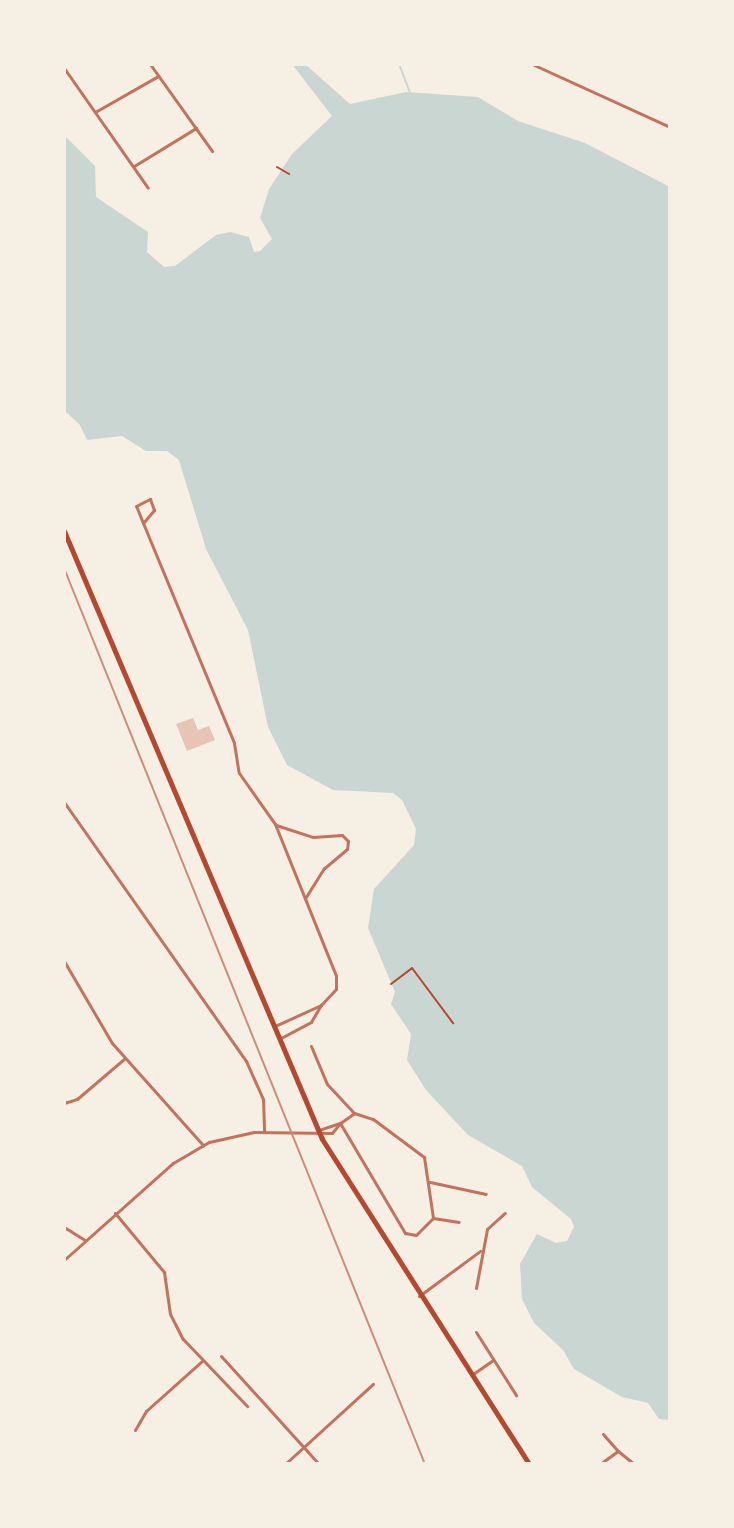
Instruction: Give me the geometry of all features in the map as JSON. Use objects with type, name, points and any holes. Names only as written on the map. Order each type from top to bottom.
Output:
[{"type":"main road","points":[[64,531],[317,1130],[419,1296],[529,1464]]},
{"type":"street","points":[[150,64],[212,151]]},
{"type":"street","points":[[532,64],[670,127]]},
{"type":"street","points":[[64,68],[148,188]]},
{"type":"street","points":[[95,112],[159,76]]},
{"type":"street","points":[[133,166],[196,128]]},
{"type":"street","points":[[143,523],[154,510],[150,499],[136,506],[143,523],[230,732],[244,784],[275,824],[336,976],[336,989],[311,1022],[277,1040]]},
{"type":"street","points":[[64,802],[246,1061],[263,1099],[264,1132]]},
{"type":"street","points":[[275,824],[313,837],[342,835],[348,841],[347,849],[324,868],[305,899]]},
{"type":"street","points":[[64,961],[90,1012],[125,1058],[203,1145]]},
{"type":"street","points":[[272,1027],[321,1005]]},
{"type":"street","points":[[311,1046],[327,1084],[354,1113],[373,1119],[418,1150],[430,1167],[433,1218],[416,1235],[407,1235],[340,1123]]},
{"type":"street","points":[[64,1103],[77,1099],[125,1058]]},
{"type":"street","points":[[64,1260],[173,1163],[203,1145],[264,1132],[317,1130],[332,1133],[354,1113]]},
{"type":"street","points":[[317,1130],[340,1123]]},
{"type":"street","points":[[430,1182],[486,1194]]},
{"type":"street","points":[[115,1213],[157,1261],[175,1325],[247,1406]]},
{"type":"street","points":[[476,1288],[480,1251],[487,1229],[505,1213]]},
{"type":"street","points":[[433,1218],[459,1222]]},
{"type":"street","points":[[64,1227],[85,1240]]},
{"type":"street","points":[[419,1296],[480,1251]]},
{"type":"street","points":[[476,1332],[516,1395]]},
{"type":"street","points":[[221,1356],[319,1464]]},
{"type":"street","points":[[135,1430],[146,1411],[203,1360]]},
{"type":"street","points":[[471,1375],[493,1360]]},
{"type":"street","points":[[285,1464],[373,1384]]},
{"type":"street","points":[[603,1434],[634,1464]]},
{"type":"street","points":[[600,1464],[618,1451]]},
{"type":"path","points":[[277,167],[289,174]]},
{"type":"path","points":[[391,984],[412,968],[453,1023]]},
{"type":"shaded area","points":[[292,64],[305,64],[350,104],[406,92],[478,97],[518,121],[585,143],[670,187],[670,1420],[659,1419],[648,1403],[622,1397],[574,1369],[563,1350],[534,1323],[522,1299],[520,1264],[537,1234],[556,1243],[567,1241],[574,1227],[571,1219],[532,1187],[522,1166],[468,1135],[426,1090],[407,1060],[411,1034],[391,1004],[395,992],[368,928],[374,889],[414,845],[416,829],[402,800],[393,793],[333,790],[287,765],[268,727],[248,630],[206,549],[179,460],[167,451],[146,451],[122,436],[87,440],[80,425],[64,410],[64,135],[95,166],[96,197],[148,232],[147,252],[164,267],[175,266],[216,235],[230,232],[249,237],[254,252],[260,251],[272,239],[260,218],[269,189],[292,154],[332,116]]},
{"type":"building","points":[[193,718],[198,730],[209,726],[215,740],[187,751],[176,724]]},
{"type":"waterway","points":[[399,64],[410,92]]},
{"type":"railway","points":[[64,568],[425,1464]]}]
